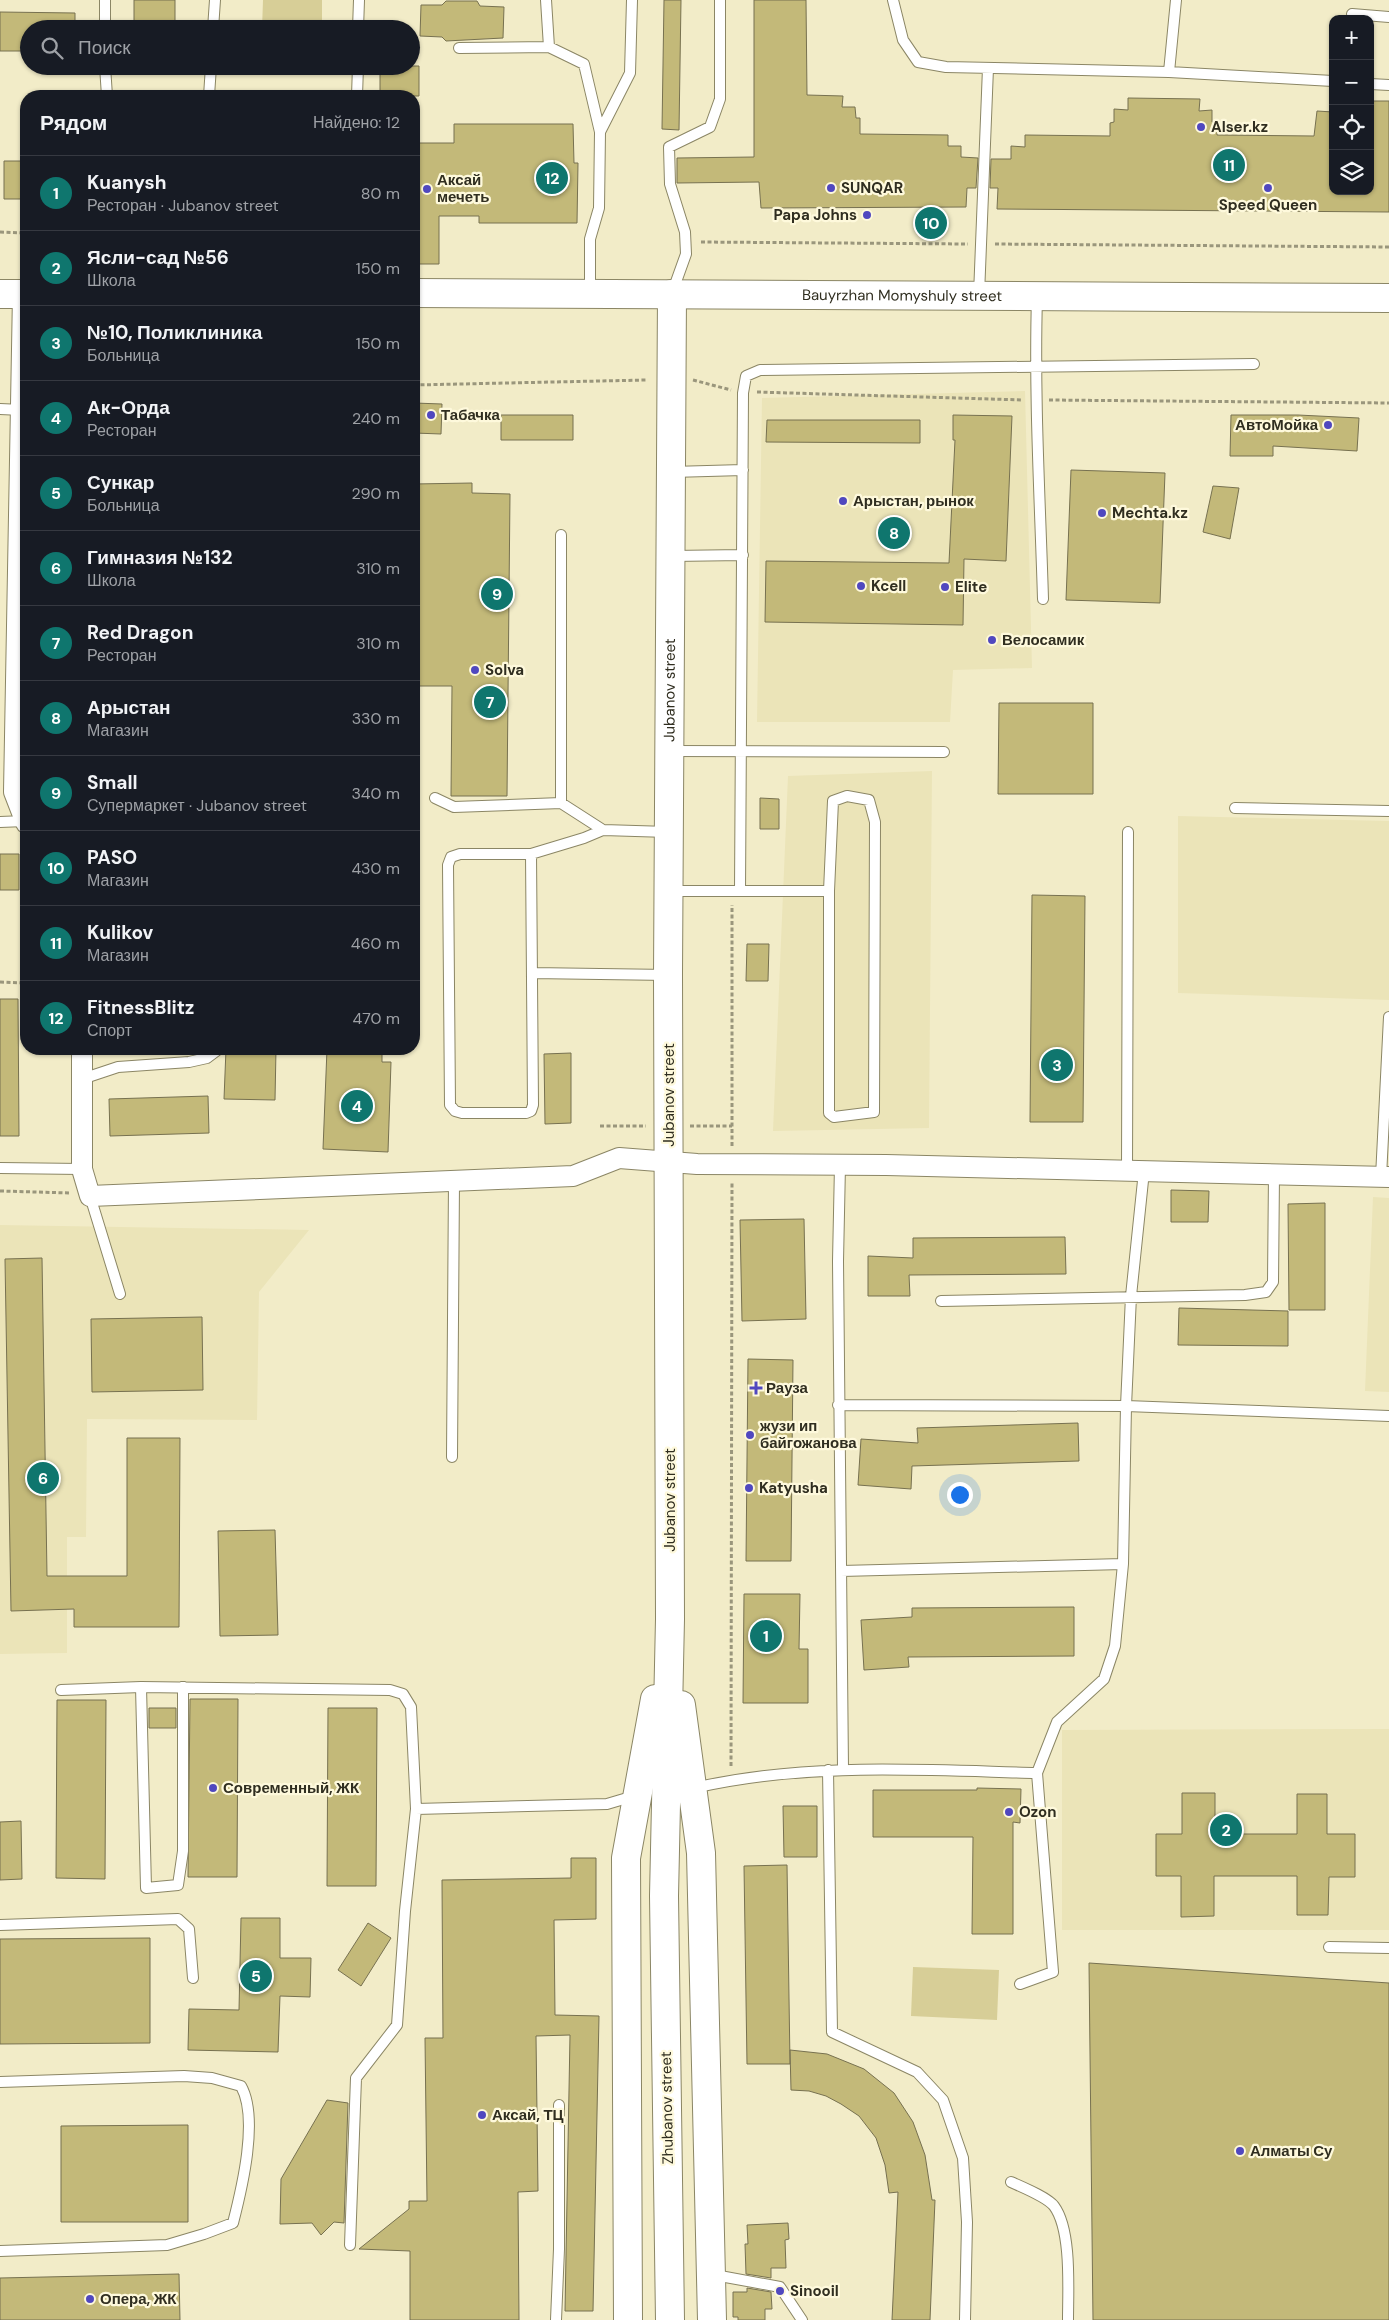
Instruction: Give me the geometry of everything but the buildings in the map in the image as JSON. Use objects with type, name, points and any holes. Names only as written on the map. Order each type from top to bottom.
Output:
[{"type":"main road","name":"Bauyrzhan Momyshuly street","points":[[420,293],[1389,298]]},
{"type":"main road","name":"Jubanov street","points":[[664,1896],[670,1619],[668,975],[670,891],[672,294]]},
{"type":"main road","points":[[670,1619],[702,1852],[712,2320]]},
{"type":"main road","points":[[628,2320],[626,1858],[670,1619]]},
{"type":"main road","name":"Zhubanov street","points":[[664,1896],[670,2320]]},
{"type":"street","points":[[16,294],[20,371]]},
{"type":"street","points":[[20,613],[14,792],[20,808]]},
{"type":"street","points":[[82,1055],[82,1169],[90,1196],[573,1176],[619,1158],[732,1164],[1135,1170],[1385,1177]]},
{"type":"lane","points":[[105,0],[105,20]]},
{"type":"lane","points":[[214,20],[215,0]]},
{"type":"lane","points":[[358,20],[359,0]]},
{"type":"lane","points":[[546,0],[548,47]]},
{"type":"lane","points":[[600,132],[630,74],[632,0]]},
{"type":"lane","points":[[672,294],[686,254],[685,232],[670,184],[669,147],[710,126],[720,99],[720,0]]},
{"type":"lane","points":[[893,0],[903,40],[918,62],[946,67],[1169,72],[1329,81]]},
{"type":"lane","points":[[1169,72],[1176,0]]},
{"type":"lane","points":[[1352,14],[1389,17]]},
{"type":"lane","points":[[459,48],[548,47],[584,64],[600,132],[599,208],[590,238],[590,293]]},
{"type":"lane","points":[[979,296],[988,68]]},
{"type":"lane","points":[[106,75],[107,90]]},
{"type":"lane","points":[[209,90],[210,75]]},
{"type":"lane","points":[[357,90],[358,75]]},
{"type":"lane","points":[[1374,84],[1389,85]]},
{"type":"lane","points":[[1037,296],[1035,367],[1043,599]]},
{"type":"lane","points":[[740,891],[743,393],[746,376],[760,370],[1254,364]]},
{"type":"lane","points":[[0,410],[20,410]]},
{"type":"lane","points":[[671,472],[743,470]]},
{"type":"lane","points":[[561,803],[562,535]]},
{"type":"lane","points":[[671,556],[743,555]]},
{"type":"lane","points":[[670,751],[944,752]]},
{"type":"lane","points":[[847,796],[869,800],[874,822],[874,1112],[834,1117],[829,1113],[829,891],[833,801],[847,796]]},
{"type":"lane","points":[[434,798],[454,807],[561,803],[603,830]]},
{"type":"lane","points":[[1235,808],[1389,811]]},
{"type":"lane","points":[[0,822],[20,822]]},
{"type":"lane","points":[[531,854],[533,1106],[531,1111],[462,1113],[455,1111],[450,1104],[448,865],[451,857],[460,854],[531,854],[584,838],[603,830],[670,832]]},
{"type":"lane","points":[[1020,1984],[1054,1972],[1037,1773],[1057,1722],[1104,1679],[1115,1646],[1123,1564],[1126,1406],[1135,1170],[1128,832]]},
{"type":"lane","points":[[670,891],[829,891]]},
{"type":"lane","points":[[532,973],[668,975]]},
{"type":"lane","points":[[1385,1177],[1389,1017]]},
{"type":"lane","points":[[82,1079],[118,1067],[189,1062],[210,1055]]},
{"type":"lane","points":[[840,1165],[838,1405],[843,1768]]},
{"type":"lane","points":[[0,1168],[82,1169]]},
{"type":"lane","points":[[941,1301],[1245,1295],[1266,1292],[1272,1282],[1274,1174]]},
{"type":"lane","points":[[452,1457],[454,1181]]},
{"type":"lane","points":[[90,1196],[120,1294]]},
{"type":"lane","points":[[838,1405],[1126,1406],[1389,1416]]},
{"type":"lane","points":[[841,1572],[1123,1564]]},
{"type":"lane","points":[[141,1687],[146,1888],[178,1884],[183,1851],[182,1687]]},
{"type":"lane","points":[[61,1690],[141,1687],[390,1690],[403,1694],[411,1707],[416,1809],[405,1911],[397,2025],[356,2078],[350,2245]]},
{"type":"lane","points":[[693,1788],[731,1779],[843,1768],[1037,1773]]},
{"type":"lane","points":[[828,1770],[832,2032],[917,2072],[943,2100],[963,2158],[967,2222],[965,2320]]},
{"type":"lane","points":[[416,1809],[599,1804],[638,1795]]},
{"type":"lane","points":[[0,1925],[178,1919],[189,1929],[193,1978]]},
{"type":"lane","points":[[1329,1947],[1389,1948]]},
{"type":"lane","points":[[0,2082],[184,2076],[212,2078],[241,2086],[247,2097],[248,2157],[233,2223],[204,2234],[167,2245],[0,2251]]},
{"type":"lane","points":[[556,2320],[559,2249],[560,2105]]},
{"type":"lane","points":[[1011,2182],[1029,2189],[1054,2206],[1065,2235],[1068,2320]]},
{"type":"lane","points":[[711,2264],[720,2276],[780,2288],[802,2320]]},
{"type":"path","points":[[0,232],[20,232]]},
{"type":"path","points":[[701,242],[1389,247]]},
{"type":"path","points":[[420,386],[646,380]]},
{"type":"path","points":[[731,1779],[732,901],[740,891]]},
{"type":"path","points":[[0,982],[20,983]]},
{"type":"path","points":[[0,1191],[67,1192],[90,1196]]},
{"type":"shaded area","points":[[263,0],[322,0],[322,20],[262,20]]},
{"type":"shaded area","points":[[1025,391],[1032,668],[953,670],[950,722],[757,722],[762,398]]},
{"type":"shaded area","points":[[932,771],[929,1128],[773,1131],[788,776]]},
{"type":"shaded area","points":[[1178,816],[1389,821],[1389,1000],[1178,993]]},
{"type":"shaded area","points":[[1373,1197],[1389,1198],[1389,1392],[1365,1391]]},
{"type":"shaded area","points":[[0,1225],[309,1230],[259,1292],[257,1420],[87,1419],[86,1537],[67,1537],[67,1653],[0,1654]]},
{"type":"shaded area","points":[[1389,1729],[1389,1930],[1062,1930],[1062,1730]]},
{"type":"shaded area","points":[[913,1967],[999,1970],[997,2020],[911,2016]]},
{"type":"place","name":"Alser.kz","points":[[1201,127]]},
{"type":"place","name":"Kulikov","points":[[1229,165]]},
{"type":"place","name":"FitnessBlitz","points":[[552,178]]},
{"type":"place","name":"SUNQAR","points":[[831,188]]},
{"type":"place","name":"Speed Queen","points":[[1268,188]]},
{"type":"place","name":"Аксай мечеть","points":[[427,189]]},
{"type":"place","name":"Papa Johns","points":[[867,215]]},
{"type":"place","name":"PASO","points":[[931,223]]},
{"type":"place","name":"Табачка","points":[[431,415]]},
{"type":"place","name":"АвтоМойка","points":[[1328,425]]},
{"type":"place","name":"Арыстан, рынок","points":[[843,501]]},
{"type":"place","name":"Mechta.kz","points":[[1102,513]]},
{"type":"place","name":"Арыстан","points":[[894,533]]},
{"type":"place","name":"Kcell","points":[[861,586]]},
{"type":"place","name":"Elite","points":[[945,587]]},
{"type":"place","name":"Small","points":[[497,594]]},
{"type":"place","name":"Велосамик","points":[[992,640]]},
{"type":"place","name":"Solva","points":[[475,670]]},
{"type":"place","name":"Red Dragon","points":[[490,702]]},
{"type":"place","name":"№10, Поликлиника","points":[[1057,1065]]},
{"type":"place","name":"Ак-Орда","points":[[357,1106]]},
{"type":"place","name":"Рауза","points":[[756,1388]]},
{"type":"place","name":"жузи ип байгожанова","points":[[750,1435]]},
{"type":"place","name":"Гимназия №132","points":[[43,1478]]},
{"type":"place","name":"Katyusha","points":[[749,1488]]},
{"type":"place","name":"Kuanysh","points":[[766,1636]]},
{"type":"place","name":"Современный, ЖК","points":[[213,1788]]},
{"type":"place","name":"Ozon","points":[[1009,1812]]},
{"type":"place","name":"Ясли-сад №56","points":[[1226,1830]]},
{"type":"place","name":"Сункар","points":[[256,1976]]},
{"type":"place","name":"Аксай, ТЦ","points":[[482,2115]]},
{"type":"place","name":"Алматы Су","points":[[1240,2151]]},
{"type":"place","name":"Sinooil","points":[[780,2291]]},
{"type":"place","name":"Опера, ЖК","points":[[90,2299]]}]
